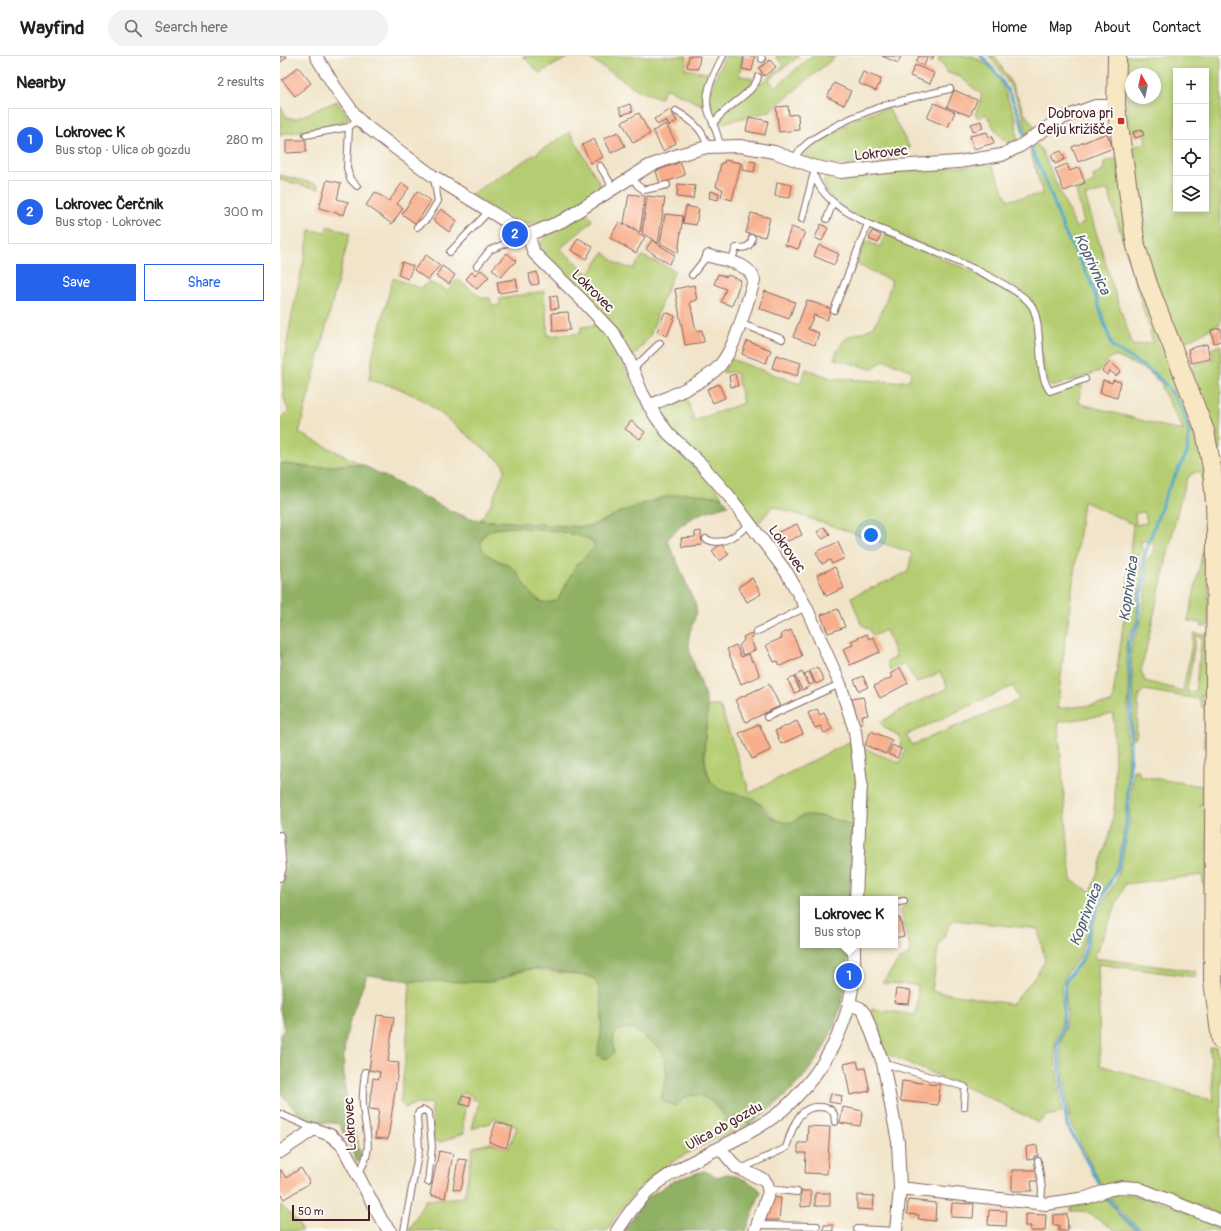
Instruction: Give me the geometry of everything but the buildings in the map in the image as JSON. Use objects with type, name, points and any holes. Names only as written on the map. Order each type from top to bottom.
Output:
[{"type":"street","points":[[316,56],[335,87],[353,123],[433,176],[528,235]]},
{"type":"street","points":[[1117,56],[1116,106],[1136,246],[1148,284],[1204,431],[1212,468],[1216,516],[1212,981],[1221,1040]]},
{"type":"street","name":"Lokrovec","points":[[856,896],[861,783],[855,731],[840,684],[806,607],[787,573],[750,524],[701,464],[668,433],[649,406],[633,369],[614,334],[534,253],[528,235],[562,221],[650,166],[678,155],[707,147],[720,146],[747,148],[774,152],[794,159],[813,171],[841,172],[896,166],[958,162],[1002,155],[1020,146],[1060,119],[1079,110],[1095,106],[1116,106]]},
{"type":"street","points":[[649,406],[710,375],[721,364],[730,348],[754,281],[753,276],[748,269],[731,262],[709,256]]},
{"type":"street","name":"Ulica ob gozdu","points":[[617,1231],[640,1198],[656,1183],[675,1170],[720,1148],[769,1120],[790,1104],[805,1087],[831,1052],[845,1019],[854,981],[854,948]]},
{"type":"street","points":[[849,1004],[860,1008],[865,1014],[883,1063],[898,1142],[900,1188],[896,1231]]},
{"type":"street","points":[[280,1152],[314,1129],[330,1135],[338,1140],[358,1173],[382,1221],[390,1231]]},
{"type":"street","points":[[720,1148],[740,1170],[764,1180],[769,1189],[756,1228]]},
{"type":"street","points":[[900,1188],[1041,1203],[1064,1202],[1122,1187],[1138,1188],[1221,1221]]},
{"type":"lane","points":[[720,146],[714,123],[708,109],[708,95],[714,76],[723,56]]},
{"type":"lane","points":[[714,123],[724,111],[752,87],[757,81],[758,77]]},
{"type":"lane","points":[[794,159],[800,148],[843,121],[887,104],[950,89]]},
{"type":"lane","points":[[676,111],[693,122],[703,134],[707,147]]},
{"type":"lane","points":[[306,135],[353,123],[347,168],[350,179],[357,186]]},
{"type":"lane","points":[[600,166],[614,188]]},
{"type":"lane","points":[[813,171],[833,202],[850,214],[868,224],[938,253],[1017,291],[1029,302],[1036,314],[1043,372],[1050,390],[1055,390],[1085,379]]},
{"type":"lane","points":[[802,219],[813,171]]},
{"type":"lane","points":[[417,227],[427,219],[438,200],[433,176]]},
{"type":"lane","points":[[633,177],[637,185],[644,190],[667,185]]},
{"type":"lane","points":[[827,219],[833,202]]},
{"type":"lane","points":[[450,252],[490,210]]},
{"type":"lane","points":[[834,310],[868,224]]},
{"type":"lane","points":[[477,266],[490,250],[513,239],[528,235]]},
{"type":"lane","points":[[731,262],[736,248],[748,246],[752,242],[752,238]]},
{"type":"lane","points":[[692,275],[709,256]]},
{"type":"lane","points":[[739,323],[782,339]]},
{"type":"lane","points":[[633,369],[660,343]]},
{"type":"lane","points":[[706,539],[711,542],[728,539],[750,524]]},
{"type":"lane","points":[[756,632],[806,607]]},
{"type":"lane","points":[[767,716],[840,684]]},
{"type":"lane","points":[[280,835],[283,868],[280,878]]},
{"type":"lane","points":[[898,902],[904,901]]},
{"type":"lane","points":[[883,1063],[965,1087],[964,1107]]},
{"type":"lane","name":"Lokrovec","points":[[358,1173],[364,1164],[368,1146],[363,1104],[365,1072]]},
{"type":"lane","points":[[740,1170],[786,1148],[791,1128],[796,1119],[810,1108],[819,1106],[830,1109],[834,1114],[835,1122]]},
{"type":"lane","points":[[404,1231],[419,1149],[417,1116],[419,1112],[424,1110],[429,1112],[432,1147],[428,1182]]},
{"type":"lane","points":[[280,1114],[314,1129]]},
{"type":"lane","points":[[1038,1161],[1042,1189],[1041,1203]]},
{"type":"lane","points":[[769,1189],[797,1192]]},
{"type":"lane","points":[[756,1228],[817,1226]]},
{"type":"lane","points":[[857,1229],[896,1231]]},
{"type":"green space","points":[[523,56],[571,56],[539,73]]},
{"type":"green space","points":[[586,56],[687,56],[685,69],[712,74],[706,107],[666,88],[660,98],[640,91]]},
{"type":"green space","points":[[725,56],[743,56],[739,75],[753,79],[750,85],[714,118],[711,94],[715,78]]},
{"type":"green space","points":[[775,56],[799,56],[769,80],[776,87],[811,56],[836,56],[770,111],[718,124],[718,120],[727,110],[784,65]]},
{"type":"green space","points":[[939,56],[974,56],[988,66],[999,78],[1016,118],[1017,142],[1013,145],[1004,140],[997,132],[986,114],[978,118],[975,115],[982,95],[960,77],[946,72],[944,65],[939,63]]},
{"type":"green space","points":[[989,56],[995,56],[1011,83],[1025,114],[1037,130],[1027,136],[1023,115],[1017,99],[1004,76]]},
{"type":"green space","points":[[1123,56],[1221,56],[1221,323],[1179,345],[1155,281],[1142,234],[1130,147],[1146,143],[1144,129],[1129,132],[1127,104],[1161,104],[1161,68],[1125,68],[1125,81]]},
{"type":"green space","points":[[337,101],[349,118],[335,126],[281,134],[280,137],[280,106],[287,117],[295,119]]},
{"type":"green space","points":[[888,108],[910,148],[888,160],[870,164],[823,165],[810,162],[804,156],[804,150],[862,115]]},
{"type":"green space","points":[[570,132],[603,189],[586,200],[555,217],[534,223],[525,223],[511,219],[470,195]]},
{"type":"green space","points":[[1037,144],[1042,151],[1076,228],[1084,223],[1076,190],[1094,182],[1093,176],[1103,171],[1104,162],[1117,158],[1161,338],[1157,340],[1159,347],[1166,347],[1186,398],[1207,472],[1209,626],[1201,626],[1201,623],[1188,621],[1206,537],[1202,474],[1201,472],[1195,472],[1187,478],[1179,505],[1141,671],[1145,681],[1183,691],[1194,633],[1209,635],[1209,694],[1200,696],[1202,700],[1209,704],[1209,748],[1204,747],[1205,709],[1201,706],[1199,699],[1144,690],[1139,695],[1136,738],[1132,738],[1134,700],[1131,645],[1140,625],[1148,577],[1146,560],[1154,549],[1154,544],[1141,540],[1142,551],[1138,557],[1142,575],[1137,597],[1137,621],[1127,638],[1126,647],[1129,688],[1127,729],[1128,769],[1125,824],[1119,860],[1111,880],[1096,906],[1079,957],[1065,976],[1061,986],[1063,1013],[1061,1025],[1055,1041],[1055,1056],[1062,1113],[1046,1116],[1038,1123],[990,1098],[883,1052],[871,1013],[872,1009],[916,1015],[918,985],[882,983],[899,960],[911,953],[901,911],[905,903],[904,899],[898,899],[898,896],[861,896],[863,748],[900,763],[905,750],[900,747],[901,737],[885,728],[881,722],[901,710],[948,688],[940,672],[917,683],[905,664],[890,671],[887,662],[896,657],[886,630],[873,636],[870,630],[861,624],[851,597],[908,572],[912,553],[773,506],[758,524],[671,429],[659,413],[662,406],[686,395],[694,421],[743,403],[737,374],[731,372],[722,373],[731,359],[800,384],[806,369],[831,378],[896,382],[909,380],[912,371],[885,360],[871,369],[834,359],[844,341],[849,336],[871,328],[883,309],[892,281],[856,264],[866,241],[880,247],[885,234],[988,279],[1016,293],[1026,300],[1032,310],[1035,321],[1045,384],[1048,394],[1079,383],[1082,384],[1078,403],[1177,430],[1184,430],[1162,389],[1162,384],[1148,371],[1115,356],[1111,357],[1100,371],[1052,387],[1043,361],[1034,305],[1018,289],[978,269],[850,213],[830,196],[823,182],[826,177],[848,177],[914,169],[991,164],[1008,200],[1043,194],[1030,150],[1031,147]],"holes":[[[1108,190],[1153,342],[1133,346],[1085,196]],[[1083,501],[1133,524],[1124,619],[1112,703],[1057,709]],[[1145,512],[1147,523],[1136,525],[1135,513]],[[1196,636],[1202,637],[1195,692],[1187,692]],[[1013,686],[1019,700],[912,745],[906,735]],[[1114,714],[1115,802],[1111,830],[1091,892],[1071,880],[1058,722]],[[953,920],[1038,929],[1045,961],[1035,977],[1012,1004],[932,991],[938,947]]]},
{"type":"green space","points":[[280,175],[319,185],[319,189],[280,180]]},
{"type":"green space","points":[[586,214],[592,219],[590,223],[560,249],[589,274],[604,252],[614,261],[626,267],[634,268],[642,256],[675,270],[650,336],[633,357],[541,253],[540,250],[540,244],[546,236]]},
{"type":"green space","points":[[328,226],[350,233],[299,433],[365,466],[351,464],[314,468],[280,463],[280,419],[289,411],[284,393],[284,363],[294,306],[310,230],[325,232]]},
{"type":"green space","points":[[393,278],[421,288],[429,282],[448,291],[457,279],[482,298],[490,298],[492,306],[500,305],[500,299],[544,291],[548,336],[581,333],[581,327],[598,325],[613,345],[640,401],[653,423],[669,442],[716,488],[722,497],[707,495],[670,496],[647,502],[597,523],[581,527],[480,520],[490,506],[505,469],[502,463],[425,401],[396,387],[369,380],[373,354]]},
{"type":"green space","points":[[1221,345],[1221,450],[1218,451],[1212,423],[1191,366],[1213,359],[1211,349]]},
{"type":"green space","points":[[280,463],[314,468],[351,464],[365,466],[453,512],[477,520],[581,527],[593,526],[623,511],[669,496],[687,493],[722,497],[728,505],[694,517],[681,526],[667,540],[696,607],[695,616],[689,635],[689,645],[707,706],[704,754],[707,772],[715,786],[724,791],[746,796],[755,800],[770,816],[780,821],[790,822],[803,816],[813,815],[854,826],[850,896],[800,896],[800,948],[847,948],[846,982],[841,1006],[824,1047],[800,1081],[785,1096],[749,1125],[745,1116],[733,1117],[729,1122],[724,1122],[725,1118],[719,1109],[710,1101],[700,1096],[688,1096],[675,1106],[664,1102],[661,1098],[667,1074],[664,1056],[660,1048],[631,1028],[621,1029],[614,1034],[614,1053],[609,1058],[602,1058],[598,1055],[602,1014],[600,996],[595,979],[587,976],[554,970],[537,969],[522,970],[489,982],[410,981],[367,975],[354,1007],[346,1036],[344,1054],[345,1089],[348,1107],[362,1159],[357,1162],[339,1124],[320,1123],[308,1120],[297,1112],[280,1092],[280,1035],[284,1030],[280,1009],[280,896],[286,867],[284,837],[280,822]],"holes":[[[514,527],[554,531],[584,537],[592,541],[595,547],[576,565],[558,600],[547,603],[540,601],[528,590],[515,570],[487,554],[481,545],[482,539],[487,532],[501,528]]]},
{"type":"green space","points":[[514,527],[564,532],[593,541],[595,547],[576,565],[558,600],[547,603],[540,601],[523,585],[515,570],[493,558],[483,550],[481,545],[482,539],[487,532],[501,528]]},
{"type":"green space","points":[[707,706],[720,706],[750,793],[851,741],[856,774],[854,826],[830,818],[812,815],[795,822],[784,823],[775,819],[759,803],[751,799],[724,793],[715,787],[706,767],[705,741]]},
{"type":"green space","points":[[1133,770],[1138,770],[1140,776],[1208,787],[1208,801],[1200,804],[1201,808],[1208,810],[1207,892],[1204,891],[1202,875],[1125,884],[1094,958],[1195,971],[1196,977],[1098,964],[1100,1065],[1214,1101],[1210,1048],[1216,1047],[1221,1068],[1221,1215],[1152,1188],[1103,1188],[1069,1117],[1060,1043],[1067,1014],[1065,986],[1068,978],[1083,961],[1089,946],[1089,936],[1100,907],[1115,883],[1122,861],[1129,824]]},
{"type":"green space","points":[[532,969],[587,976],[595,979],[599,988],[602,1010],[601,1035],[614,1053],[614,1034],[621,1029],[631,1028],[661,1048],[667,1074],[661,1098],[675,1106],[688,1096],[701,1096],[712,1102],[729,1121],[733,1117],[745,1116],[749,1125],[705,1144],[668,1164],[636,1191],[621,1209],[607,1231],[409,1231],[425,1200],[464,1197],[473,1147],[491,1143],[508,1149],[517,1127],[495,1118],[491,1122],[472,1129],[479,1101],[472,1099],[472,1095],[461,1093],[459,1104],[465,1108],[463,1122],[464,1133],[441,1142],[434,1141],[431,1103],[415,1104],[405,1108],[400,1103],[406,1054],[410,981],[489,982]]},
{"type":"green space","points":[[704,1171],[718,1177],[728,1174],[736,1176],[750,1183],[761,1191],[746,1231],[623,1231],[648,1197],[675,1180]]},
{"type":"green space","points":[[1110,1192],[1139,1196],[1167,1204],[1221,1226],[1221,1231],[1143,1231],[1122,1213],[1108,1194]]},
{"type":"green space","points":[[1104,1195],[1119,1216],[1137,1231],[1117,1231],[1084,1211],[1071,1211],[1071,1208],[1087,1204]]},
{"type":"green space","points":[[280,1204],[296,1220],[302,1231],[280,1231]]},
{"type":"waterway","name":"Koprivnica","points":[[981,56],[999,76],[1008,90],[1019,115],[1026,139]]},
{"type":"waterway","name":"Koprivnica","points":[[1029,143],[1049,189],[1064,231],[1091,282],[1112,346],[1155,374],[1167,386],[1180,405],[1189,430],[1187,453],[1168,489],[1143,560],[1145,578],[1140,595],[1138,623],[1128,644],[1131,688],[1130,761],[1127,819],[1123,847],[1117,869],[1097,907],[1087,938],[1086,947],[1080,962],[1065,981],[1063,1027],[1057,1044],[1067,1125],[1102,1189]]},
{"type":"waterway","name":"Koprivnica","points":[[1105,1194],[1120,1215],[1140,1231]]},
{"type":"place","name":"Dobrova pri Celju križišče","points":[[1121,121]]},
{"type":"place","name":"Lokrovec Čerčnik","points":[[515,234]]},
{"type":"place","name":"Lokrovec K","points":[[849,976]]}]
